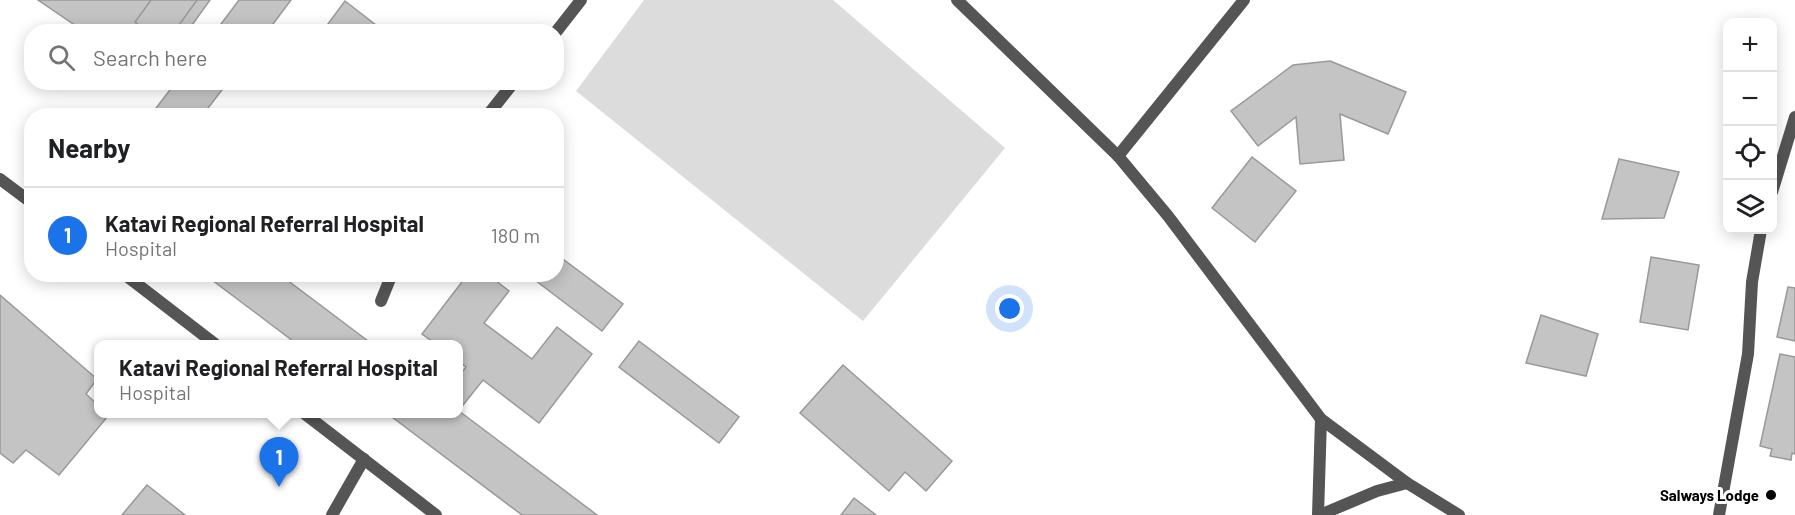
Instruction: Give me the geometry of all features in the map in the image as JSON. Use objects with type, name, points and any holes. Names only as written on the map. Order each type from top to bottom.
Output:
[{"type":"street","points":[[562,24],[582,0]]},
{"type":"street","points":[[957,0],[1118,156],[1168,216],[1321,419],[1407,483],[1459,515]]},
{"type":"street","points":[[1118,156],[1244,0]]},
{"type":"street","points":[[493,108],[508,90]]},
{"type":"street","points":[[1777,180],[1795,117]]},
{"type":"street","points":[[0,179],[24,197]]},
{"type":"street","points":[[1719,515],[1748,354],[1752,282],[1760,234]]},
{"type":"street","points":[[134,282],[209,340]]},
{"type":"street","points":[[381,301],[389,282]]},
{"type":"street","points":[[309,418],[435,515]]},
{"type":"street","points":[[1321,419],[1319,515],[1377,491],[1407,483]]},
{"type":"street","points":[[332,515],[364,459]]},
{"type":"shaded area","points":[[644,0],[833,0],[1005,148],[863,321],[576,91]]},
{"type":"building","points":[[38,0],[210,0],[193,24],[73,24]]},
{"type":"building","points":[[151,0],[197,0],[180,24],[138,24],[135,22]]},
{"type":"building","points":[[239,0],[291,0],[273,24],[221,24]]},
{"type":"building","points":[[345,1],[375,24],[328,24]]},
{"type":"building","points":[[1330,61],[1406,92],[1388,134],[1340,114],[1344,160],[1300,164],[1296,117],[1258,146],[1231,111],[1293,65]]},
{"type":"building","points":[[170,90],[222,90],[208,108],[156,108]]},
{"type":"building","points":[[1252,157],[1296,191],[1255,242],[1212,208]]},
{"type":"building","points":[[1619,159],[1679,172],[1664,218],[1602,219]]},
{"type":"building","points":[[1651,257],[1699,265],[1688,330],[1640,322]]},
{"type":"building","points":[[564,260],[623,304],[602,331],[538,282],[564,282]]},
{"type":"building","points":[[215,282],[290,282],[367,340],[292,340]]},
{"type":"building","points":[[462,282],[497,282],[509,291],[484,323],[532,359],[557,327],[592,354],[539,423],[483,380],[463,405],[463,371],[466,367],[463,365],[463,340],[430,340],[422,334]]},
{"type":"building","points":[[1788,287],[1795,288],[1795,341],[1777,337]]},
{"type":"building","points":[[0,295],[94,376],[94,383],[86,394],[94,401],[94,418],[106,418],[59,475],[26,450],[13,463],[0,453]]},
{"type":"building","points":[[1541,315],[1598,334],[1586,376],[1526,363]]},
{"type":"building","points":[[639,341],[739,417],[719,443],[619,367]]},
{"type":"building","points":[[1780,354],[1795,357],[1795,454],[1792,453],[1791,460],[1770,456],[1772,449],[1760,446]]},
{"type":"building","points":[[843,365],[952,461],[926,491],[905,472],[889,491],[800,413]]},
{"type":"building","points":[[463,414],[597,515],[522,515],[393,418],[463,418]]},
{"type":"building","points":[[147,485],[185,515],[122,515]]},
{"type":"building","points":[[854,498],[876,515],[841,515]]},
{"type":"place","name":"Katavi Regional Referral Hospital","points":[[279,487]]},
{"type":"place","name":"Salways Lodge","points":[[1771,495]]}]
